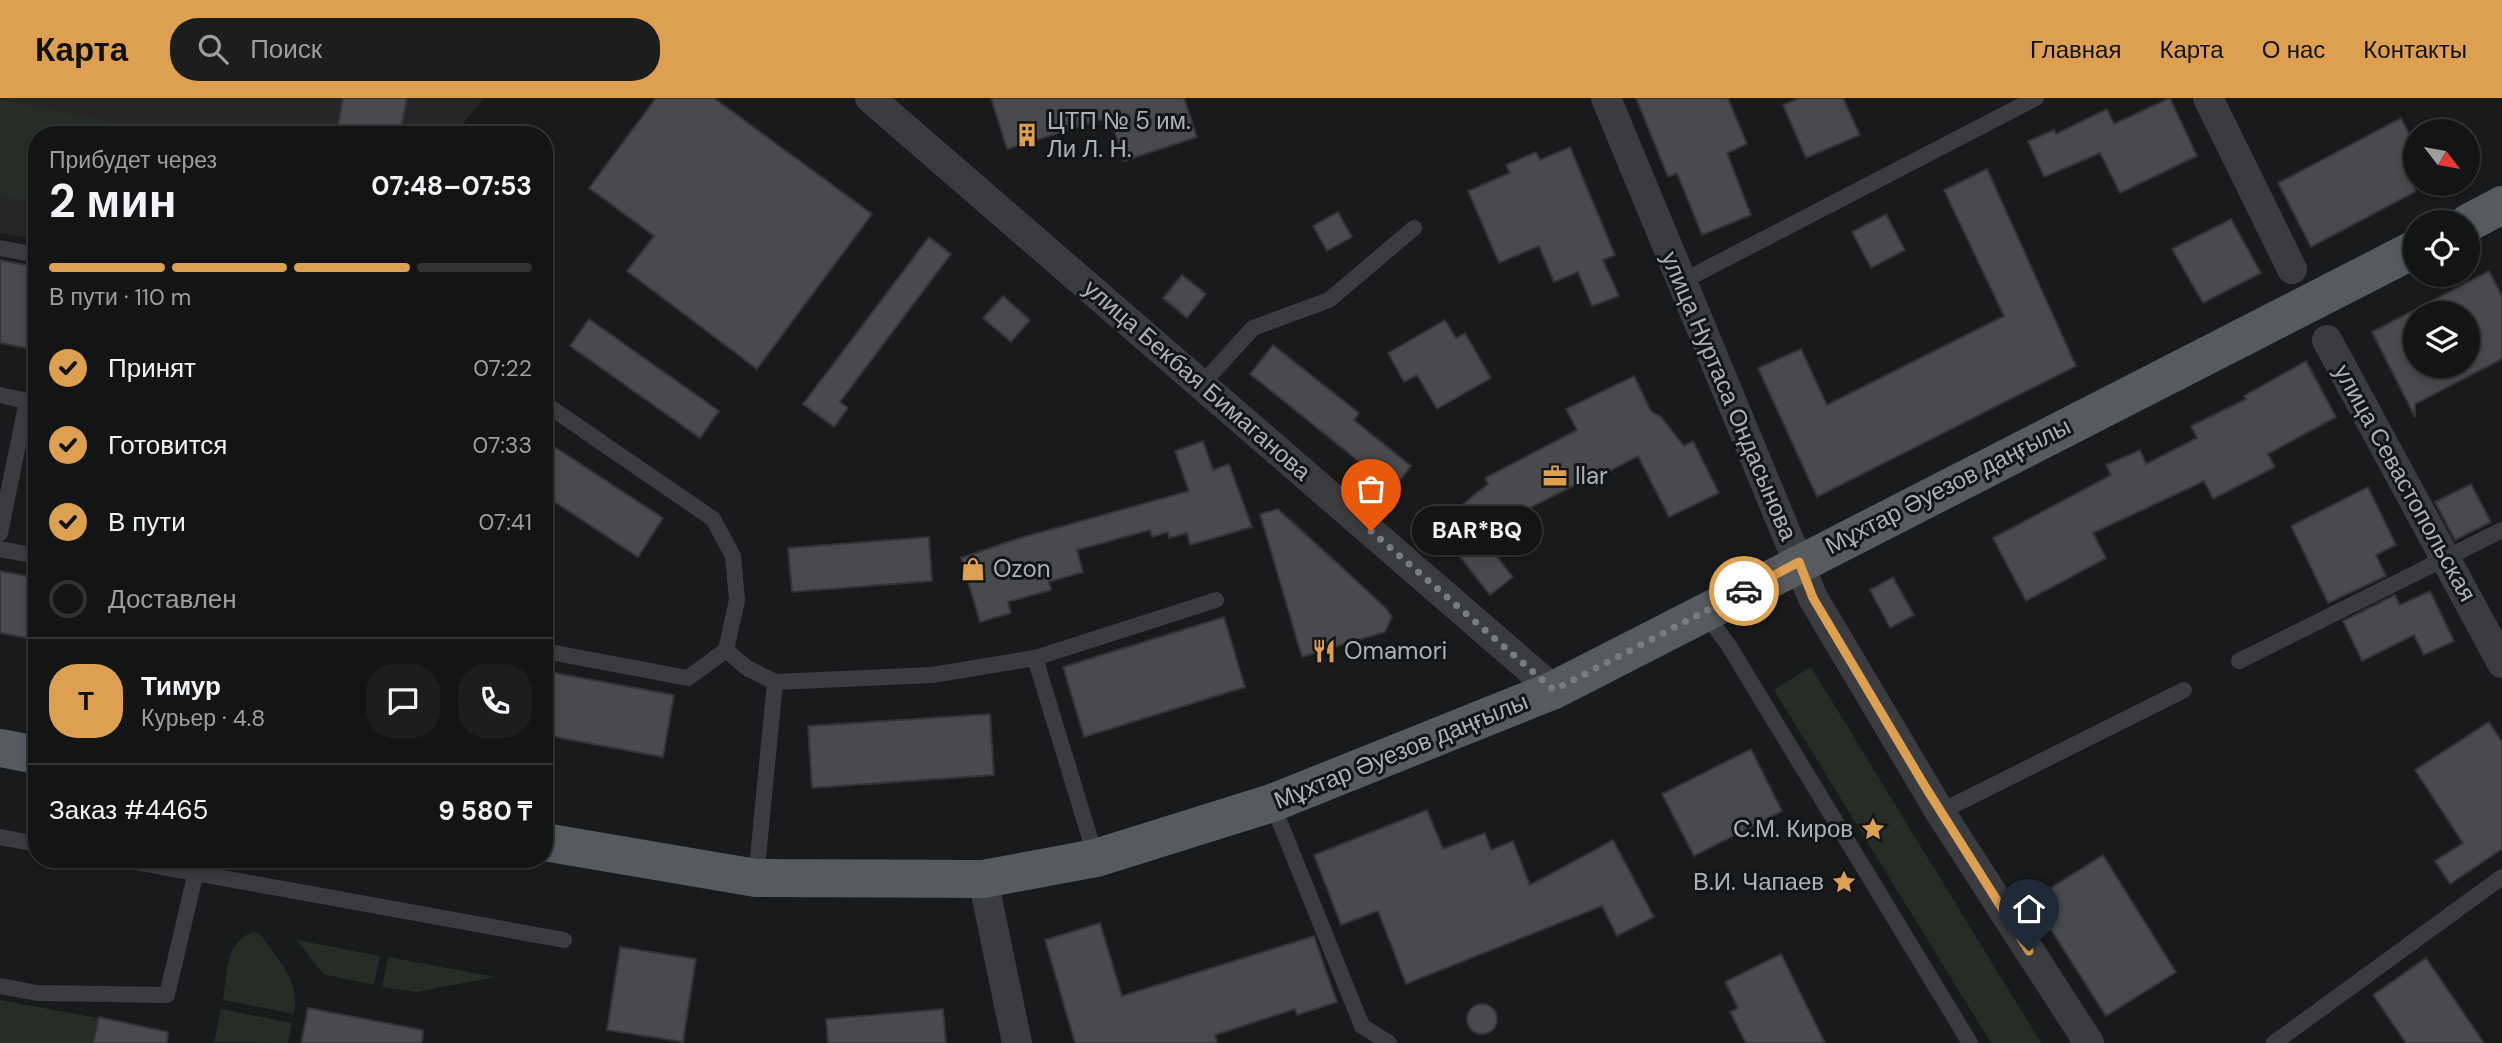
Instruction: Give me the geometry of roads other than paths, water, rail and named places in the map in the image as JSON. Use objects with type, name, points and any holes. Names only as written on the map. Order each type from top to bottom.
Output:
[{"type":"main road","points":[[2480,217],[2502,205]]},
{"type":"main road","name":"Мұхтар Әуезов даңғылы","points":[[553,844],[756,878],[983,879],[1096,858],[1272,803],[1554,690],[1799,562],[2403,255]]},
{"type":"main road","points":[[0,748],[28,753]]},
{"type":"street","name":"улица Бекбая Бимаганова","points":[[870,98],[1554,690]]},
{"type":"street","name":"улица Нуртаса Ондасынова","points":[[1606,98],[1813,598],[1940,812],[2089,1043]]},
{"type":"street","points":[[2208,98],[2292,269]]},
{"type":"street","name":"улица Севастопольская","points":[[2327,340],[2502,663]]},
{"type":"street","points":[[983,879],[1017,1043]]},
{"type":"lane","points":[[1681,282],[2036,98]]},
{"type":"lane","points":[[1202,384],[1253,328],[1329,300],[1414,228]]},
{"type":"lane","points":[[0,248],[28,253]]},
{"type":"lane","points":[[0,395],[28,401]]},
{"type":"lane","points":[[553,409],[713,519],[733,556],[737,600],[726,650],[688,678],[553,653]]},
{"type":"lane","points":[[0,533],[28,418]]},
{"type":"lane","points":[[2239,661],[2502,530]]},
{"type":"lane","points":[[0,549],[28,554]]},
{"type":"lane","points":[[726,650],[747,668],[775,682],[932,675],[1035,658],[1216,600]]},
{"type":"lane","points":[[1704,612],[1736,658],[1970,1043]]},
{"type":"lane","points":[[1035,658],[1096,858]]},
{"type":"lane","points":[[756,878],[775,682]]},
{"type":"lane","points":[[1940,812],[2183,690]]},
{"type":"lane","points":[[1272,803],[1362,1026],[1389,1043]]},
{"type":"lane","points":[[0,837],[28,842]]},
{"type":"lane","points":[[0,986],[37,993],[167,995],[198,868]]},
{"type":"lane","points":[[203,868],[564,940]]},
{"type":"lane","points":[[2274,1043],[2502,877]]},
{"type":"place","name":"ЦТП № 5 им. Ли Л. Н.","points":[[1027,135]]},
{"type":"place","name":"Ilar","points":[[1555,476]]},
{"type":"place","name":"BAR*BQ","points":[[1371,531]]},
{"type":"place","name":"Ozon","points":[[973,569]]},
{"type":"place","name":"Omamori","points":[[1324,651]]},
{"type":"place","name":"С.М. Киров","points":[[1873,829]]},
{"type":"place","name":"В.И. Чапаев","points":[[1844,882]]}]
